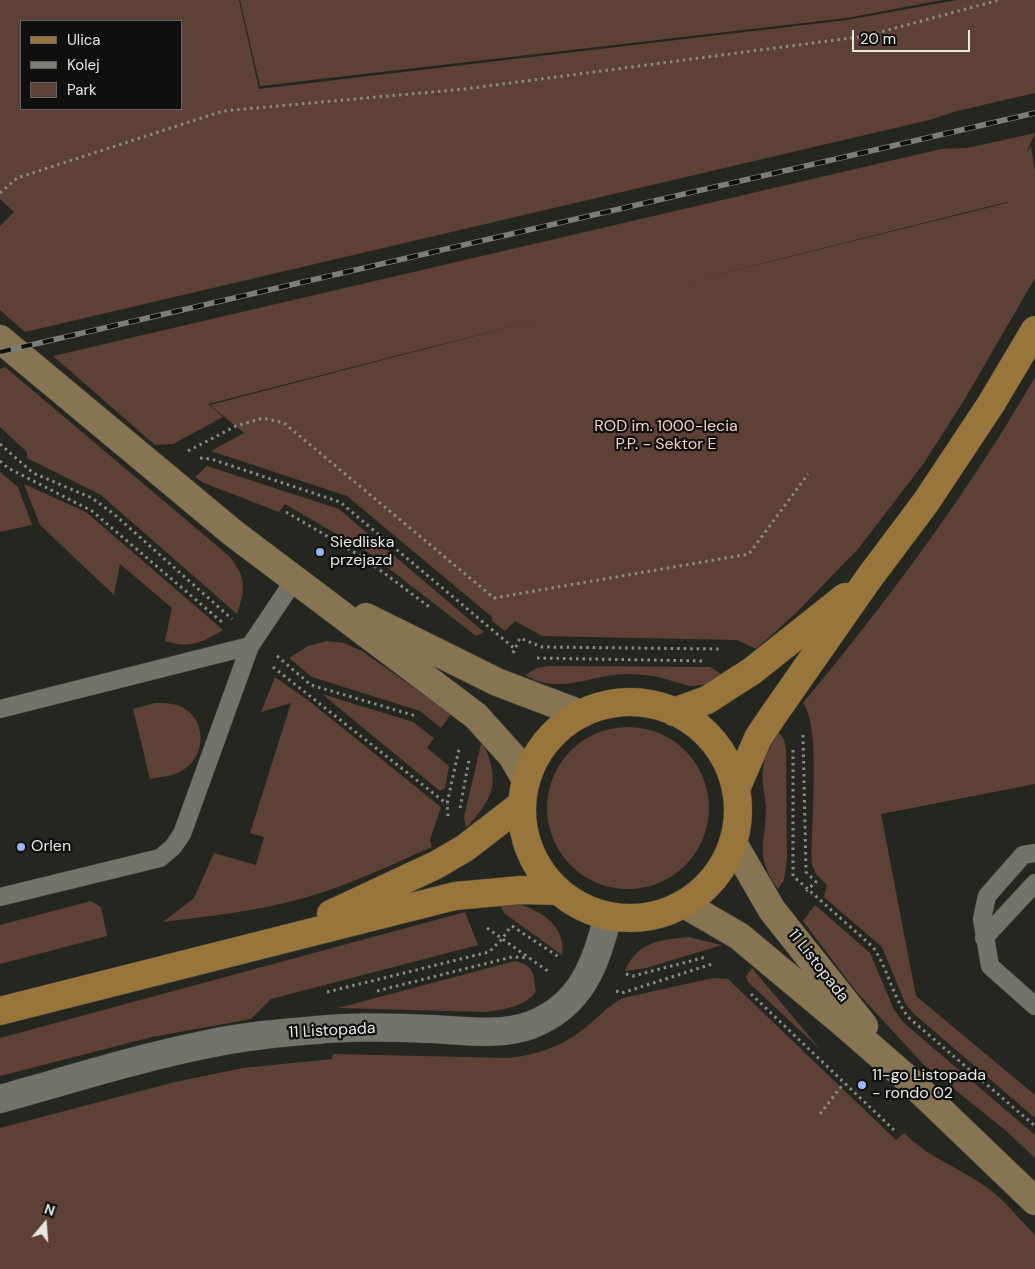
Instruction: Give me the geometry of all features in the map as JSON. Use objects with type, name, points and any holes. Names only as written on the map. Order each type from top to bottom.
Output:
[{"type":"main road","points":[[736,789],[758,738],[869,578],[926,502],[991,404],[1035,330]]},
{"type":"main road","points":[[0,339],[154,469],[476,716],[512,756],[524,792]]},
{"type":"main road","points":[[674,712],[707,700],[752,671],[869,578]]},
{"type":"main road","points":[[302,584],[497,682],[581,714]]},
{"type":"main road","points":[[628,702],[659,706],[674,712],[696,725],[715,743],[728,764],[736,789],[738,816],[734,843],[722,868],[705,888],[684,904],[660,914],[634,918],[608,916],[590,911],[557,891],[541,872],[530,852],[523,828],[524,792],[534,760],[546,741],[562,725],[581,714],[612,704],[628,702]]},
{"type":"main road","points":[[274,940],[436,865],[477,841],[524,792]]},
{"type":"main road","name":"11 Listopada","points":[[734,843],[772,910],[822,971],[853,1013],[912,1083]]},
{"type":"main road","points":[[0,1012],[274,940],[455,896],[521,890],[557,891]]},
{"type":"main road","name":"11 Listopada","points":[[684,904],[739,936],[912,1083],[1035,1201]]},
{"type":"street","name":"11 Listopada","points":[[0,1099],[163,1054],[253,1037],[357,1028],[495,1032],[530,1025],[570,1001],[584,983],[592,966],[608,916]]},
{"type":"lane","points":[[0,897],[160,858],[173,847],[182,834],[252,642],[302,584]]},
{"type":"lane","points":[[0,708],[252,642]]},
{"type":"lane","points":[[1035,853],[1023,855],[987,896],[982,919],[990,966],[1035,1006]]},
{"type":"lane","points":[[984,938],[1035,882]]},
{"type":"path","points":[[0,192],[17,178],[223,111],[465,89],[866,36],[999,0]]},
{"type":"path","points":[[154,469],[236,426],[263,418],[284,423],[494,598],[749,554],[808,474]]},
{"type":"path","points":[[0,444],[33,472],[92,498],[114,515],[252,642],[311,685],[418,717]]},
{"type":"path","points":[[154,469],[198,458],[211,459],[340,502],[520,654]]},
{"type":"path","points":[[286,512],[364,558],[433,610]]},
{"type":"path","points":[[807,890],[873,948],[881,960],[899,1004],[908,1017],[1035,1126]]},
{"type":"path","points":[[319,994],[489,952],[512,926]]},
{"type":"path","points":[[373,992],[512,957],[529,958]]},
{"type":"path","points":[[610,990],[622,993],[718,963]]},
{"type":"path","points":[[746,989],[894,1130]]},
{"type":"path","points":[[820,1114],[844,1083]]},
{"type":"green space","points":[[0,0],[239,0],[259,89],[847,20],[957,0],[1035,0],[1035,93],[957,111],[929,120],[25,332],[0,310],[0,226],[14,212],[0,199]]},
{"type":"green space","points":[[240,0],[942,0],[847,18],[260,86]]},
{"type":"green space","name":"ROD im. 1000-lecia P.P. - Sektor E","points":[[1035,133],[1026,154],[1031,146],[1035,172],[1035,278],[966,397],[924,463],[858,549],[795,614],[756,649],[737,640],[542,636],[515,621],[505,631],[492,621],[492,617],[347,496],[211,451],[244,433],[210,405],[544,318],[208,404],[223,417],[173,444],[155,445],[53,356],[941,149],[967,148]],"holes":[[[1008,202],[1007,203],[676,285]]]},
{"type":"green space","points":[[5,367],[229,556],[239,570],[243,583],[242,597],[237,614],[101,495],[27,458],[27,452],[0,427],[0,369]]},
{"type":"green space","points":[[1035,377],[1035,784],[881,814],[916,996],[1035,1095],[1035,1118],[913,1013],[905,1003],[882,947],[824,897],[827,885],[816,874],[812,864],[814,756],[809,716],[803,703],[866,625],[926,545],[982,463]]},
{"type":"green space","points":[[207,466],[339,509],[484,632],[476,636],[369,553],[285,504],[279,512],[204,483],[195,477]]},
{"type":"green space","points":[[0,472],[18,487],[32,525],[0,532]]},
{"type":"green space","points":[[24,484],[86,512],[223,630],[195,643],[182,644],[165,641],[172,608],[120,564],[114,595],[40,525]]},
{"type":"green space","points":[[327,641],[344,643],[362,651],[451,714],[441,728],[420,711],[312,677],[289,658],[308,646]]},
{"type":"green space","points":[[548,666],[710,667],[725,676],[705,684],[692,686],[640,674],[614,675],[563,684],[550,684],[525,675],[537,668]]},
{"type":"green space","points":[[275,677],[309,701],[441,807],[430,840],[432,847],[353,881],[287,903],[252,910],[163,922],[194,898],[214,853],[256,865],[264,837],[250,833],[291,703],[261,712]]},
{"type":"green space","points":[[322,694],[413,722],[434,738],[427,748],[449,766],[445,788],[440,791]]},
{"type":"green space","points":[[155,703],[174,704],[185,709],[197,723],[200,731],[200,740],[196,757],[183,770],[172,775],[150,779],[133,709]]},
{"type":"green space","points":[[628,727],[644,729],[659,734],[673,741],[685,751],[695,763],[702,777],[707,792],[709,808],[707,824],[702,839],[695,853],[685,865],[673,875],[659,882],[644,887],[628,889],[612,887],[597,882],[583,875],[571,865],[561,853],[554,839],[549,824],[547,808],[549,792],[554,777],[561,763],[571,751],[583,741],[597,734],[612,729]]},
{"type":"green space","points":[[778,732],[784,739],[786,749],[787,859],[784,880],[778,889],[766,868],[764,858],[766,807],[762,778],[765,759]]},
{"type":"green space","points":[[482,740],[491,767],[492,787],[484,806],[466,828],[464,817]]},
{"type":"green space","points":[[91,901],[101,907],[107,936],[0,964],[0,925]]},
{"type":"green space","points":[[511,902],[531,908],[555,926],[560,934],[562,955],[504,913],[499,903]]},
{"type":"green space","points":[[815,905],[870,953],[894,1010],[904,1023],[1035,1135],[1035,1158],[1005,1130],[923,1064],[855,990],[803,921]]},
{"type":"green space","points":[[465,912],[478,945],[271,999],[251,1019],[152,1037],[0,1076],[0,1038]]},
{"type":"green space","points":[[688,937],[722,945],[646,968],[625,971],[636,954],[650,944],[658,941]]},
{"type":"green space","points":[[515,961],[530,968],[536,991],[521,1004],[506,1008],[486,1012],[338,1008]]},
{"type":"green space","points":[[752,968],[820,1049],[748,982],[746,976]]},
{"type":"green space","points":[[713,978],[728,979],[896,1140],[904,1133],[924,1149],[998,1196],[1035,1235],[1035,1269],[0,1269],[0,1128],[175,1082],[243,1068],[332,1059],[333,1054],[508,1058],[527,1055],[546,1050],[572,1038],[623,998]]},
{"type":"railway","points":[[0,352],[1035,113]]},
{"type":"place","name":"Siedliska przejazd","points":[[320,552]]},
{"type":"place","name":"Orlen","points":[[21,847]]},
{"type":"place","name":"11-go Listopada - rondo 02","points":[[862,1085]]}]
